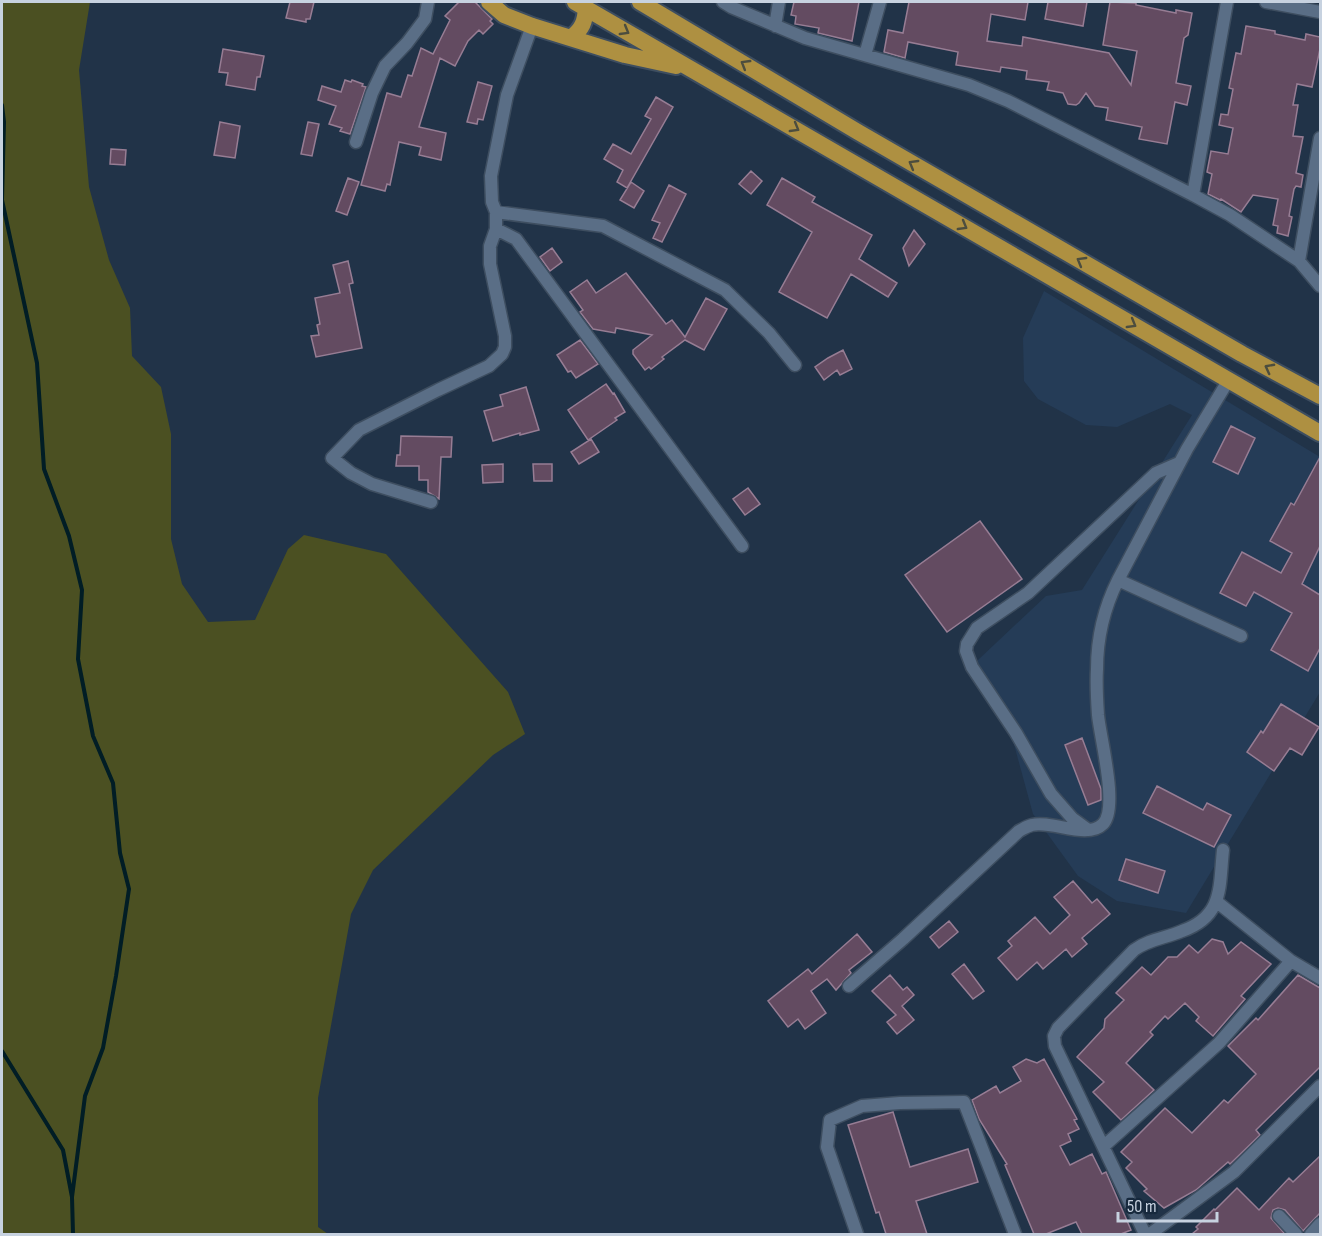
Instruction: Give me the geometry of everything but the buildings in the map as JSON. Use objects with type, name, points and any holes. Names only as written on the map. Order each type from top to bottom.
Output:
[{"type":"highway","points":[[489,2],[504,15],[532,26],[625,55],[691,69]]},
{"type":"highway","points":[[640,2],[858,132],[1242,354],[1320,396]]},
{"type":"highway","points":[[655,2],[671,19]]},
{"type":"highway","points":[[572,37],[584,24],[580,5]]},
{"type":"highway","points":[[580,5],[1320,433]]},
{"type":"street","points":[[356,142],[372,93],[385,66],[407,43],[425,19],[428,2]]},
{"type":"street","points":[[723,2],[806,38],[969,85],[1008,101],[1230,215],[1299,261],[1320,286]]},
{"type":"street","points":[[775,26],[779,2]]},
{"type":"street","points":[[866,55],[879,2]]},
{"type":"street","points":[[1193,195],[1227,2]]},
{"type":"street","points":[[1266,2],[1320,12]]},
{"type":"street","points":[[431,502],[372,484],[351,473],[332,458],[359,430],[489,366],[502,354],[505,336],[490,264],[490,246],[496,229],[491,176],[507,96],[532,26]]},
{"type":"street","points":[[1299,261],[1320,138]]},
{"type":"street","points":[[496,212],[603,226],[725,290],[769,333],[795,365]]},
{"type":"street","points":[[496,229],[516,239],[742,546]]},
{"type":"street","points":[[849,986],[1019,831],[1032,825],[1043,824],[1089,831],[1103,824],[1108,813],[1110,794],[1098,714],[1097,669],[1100,632],[1118,580],[1179,463],[1228,381]]},
{"type":"street","points":[[1089,831],[1072,818],[1051,794],[1016,733],[972,667],[966,651],[967,644],[977,628],[1028,593],[1156,473],[1179,463]]},
{"type":"street","points":[[1118,580],[1241,636]]},
{"type":"street","points":[[1223,850],[1217,902],[1212,911],[1200,923],[1182,932],[1145,942],[1134,950],[1058,1028],[1054,1036],[1055,1046],[1148,1234],[1234,1172],[1320,1086]]},
{"type":"street","points":[[1217,902],[1291,962],[1320,978]]},
{"type":"street","points":[[1104,1146],[1218,1043],[1291,962]]},
{"type":"street","points":[[857,1234],[827,1147],[830,1120],[862,1106],[964,1102],[1015,1234]]},
{"type":"street","points":[[1279,1216],[1296,1234]]},
{"type":"street","points":[[1311,1234],[1320,1224]]},
{"type":"shaded area","points":[[1044,291],[1320,457],[1320,692],[1186,913],[1117,901],[1078,876],[1033,814],[1012,737],[975,681],[978,660],[1046,596],[1082,590],[1192,415],[1170,404],[1117,427],[1086,425],[1038,399],[1024,381],[1023,338]]},
{"type":"green space","points":[[2,2],[90,2],[79,70],[89,187],[109,260],[130,308],[132,356],[161,387],[171,434],[171,539],[182,584],[208,622],[255,620],[288,549],[304,535],[386,554],[508,692],[525,734],[493,755],[373,870],[351,914],[318,1098],[318,1227],[328,1234],[2,1234]]},
{"type":"waterway","points":[[2,105],[4,122],[2,200],[37,363],[44,469],[69,536],[82,590],[78,659],[93,736],[113,783],[120,853],[129,889],[103,1048],[85,1096],[72,1197]]},
{"type":"waterway","points":[[2,1051],[63,1150],[72,1197],[73,1234]]}]
